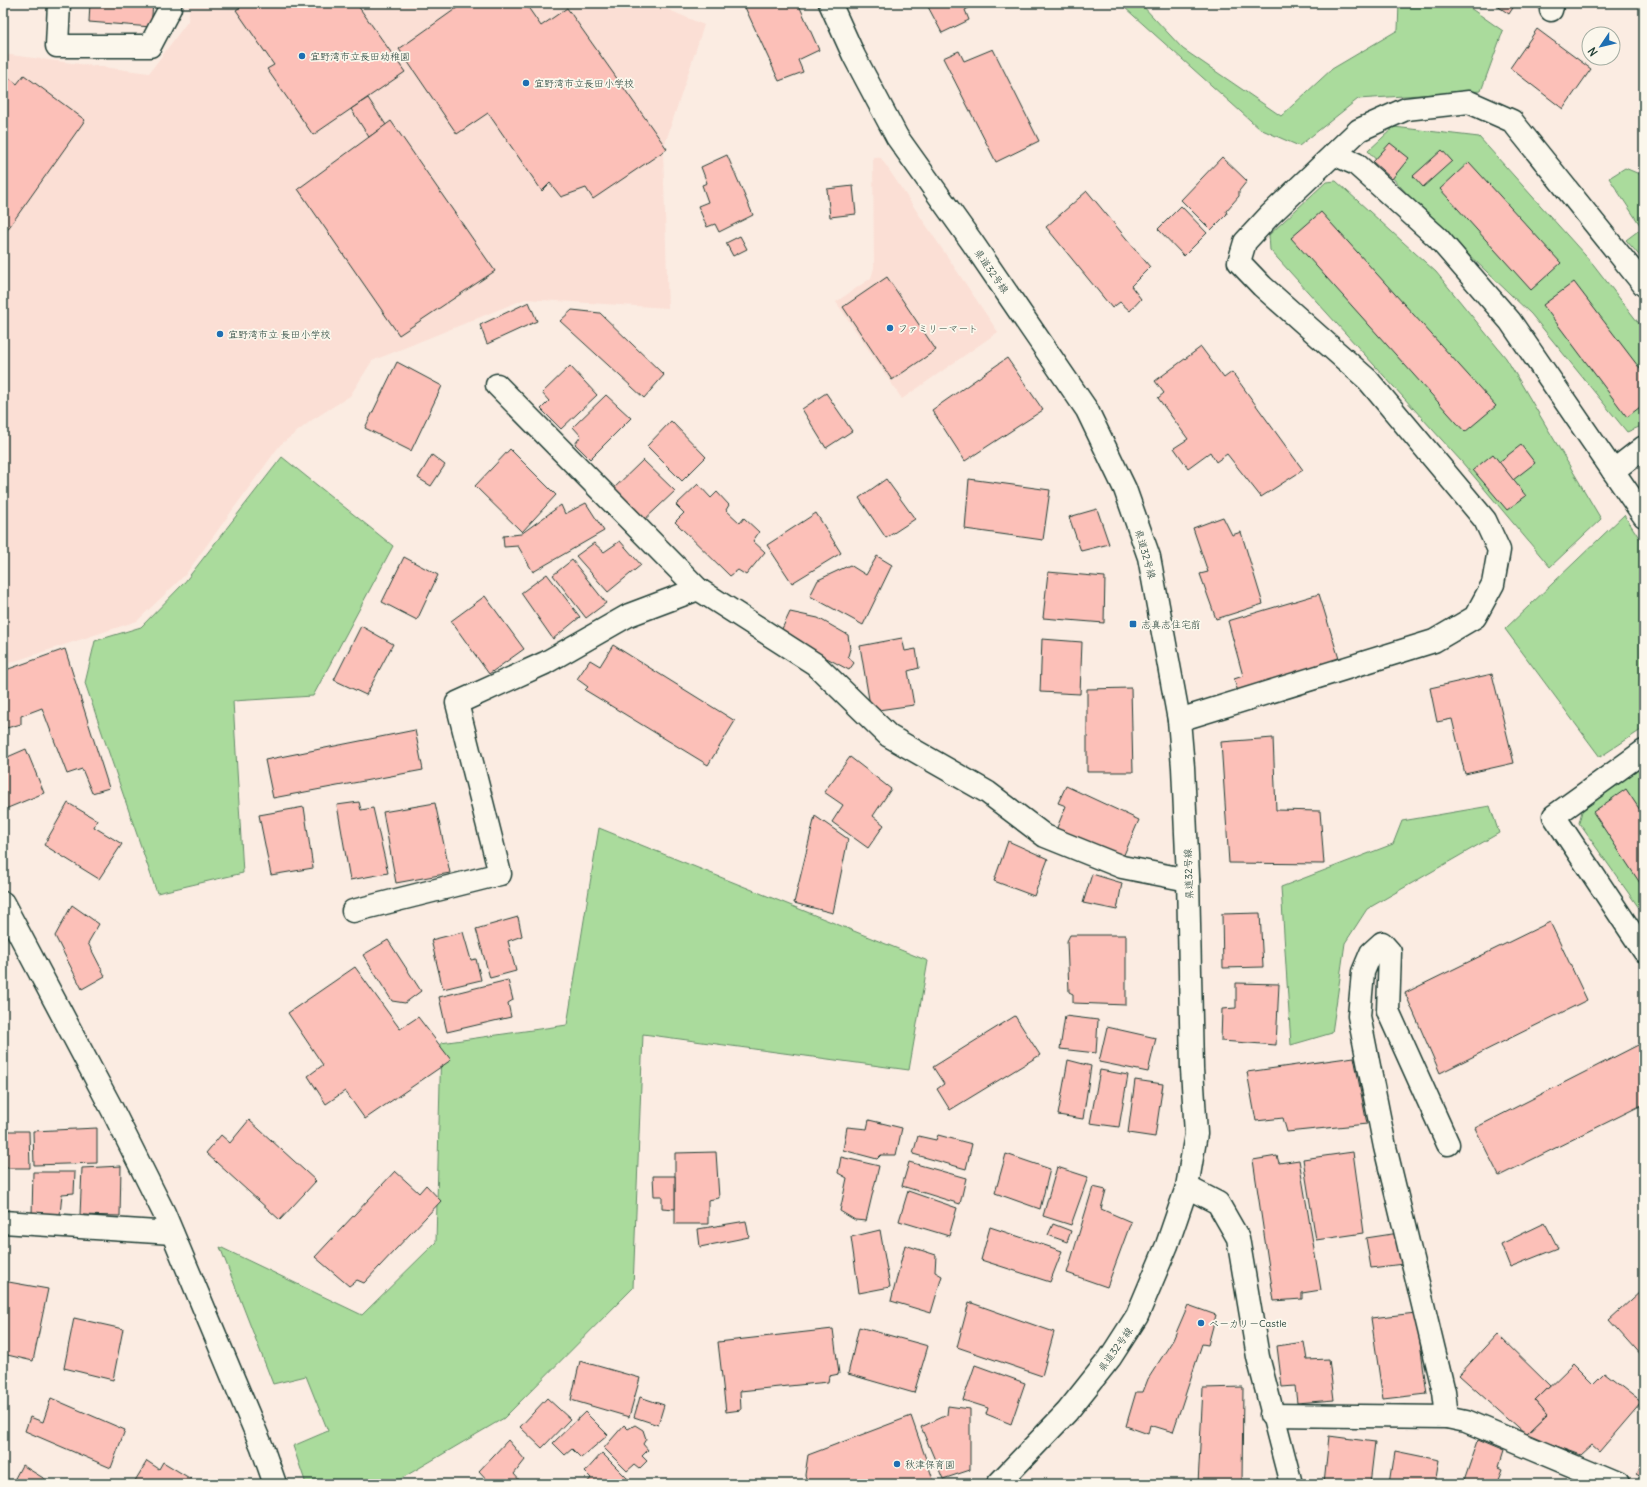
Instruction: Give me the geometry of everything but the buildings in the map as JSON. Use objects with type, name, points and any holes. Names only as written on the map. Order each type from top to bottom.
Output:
[{"type":"street","points":[[59,3],[57,46],[150,46],[170,8],[170,3]]},
{"type":"street","name":"県道32号線","points":[[830,3],[854,56],[897,137],[972,242],[1087,410],[1125,489],[1149,557],[1179,720],[1183,767],[1188,880],[1192,1069],[1196,1134],[1187,1188],[1137,1316],[1110,1358],[1067,1412],[998,1484]]},
{"type":"street","points":[[1179,720],[1434,641],[1475,617],[1493,584],[1499,550],[1485,520],[1368,380],[1262,286],[1239,262],[1245,242],[1270,215],[1359,130],[1406,109],[1469,102],[1512,121],[1644,285]]},
{"type":"street","points":[[1334,154],[1356,164],[1438,238],[1510,321],[1644,516]]},
{"type":"street","points":[[497,385],[698,589],[814,664],[889,736],[987,792],[1045,836],[1122,867],[1188,880]]},
{"type":"street","points":[[1613,471],[1644,447]]},
{"type":"street","points":[[353,911],[500,874],[457,703],[545,663],[629,615],[698,589]]},
{"type":"street","points":[[1644,751],[1554,816],[1644,951]]},
{"type":"street","points":[[3,902],[112,1109],[164,1213],[262,1447],[275,1484]]},
{"type":"street","points":[[1447,1417],[1444,1392],[1385,1147],[1359,1016],[1363,972],[1371,953],[1382,944],[1390,952],[1388,1011],[1448,1144]]},
{"type":"street","points":[[1187,1188],[1218,1203],[1238,1238],[1258,1357],[1291,1484]]},
{"type":"street","points":[[3,1222],[172,1233]]},
{"type":"street","points":[[1272,1415],[1447,1417],[1466,1421],[1616,1484]]},
{"type":"shaded area","name":"宜野湾市立 長田小学校","points":[[190,3],[653,3],[704,25],[663,150],[668,308],[525,299],[372,361],[350,396],[312,420],[280,445],[185,575],[137,621],[3,665],[3,54],[149,73],[188,21]]},
{"type":"shaded area","points":[[873,157],[881,158],[998,332],[902,399],[836,302],[871,278],[874,268]]},
{"type":"green space","points":[[1122,3],[1140,3],[1183,49],[1281,116],[1332,69],[1398,30],[1399,3],[1463,3],[1503,31],[1481,91],[1358,99],[1299,146],[1260,129],[1124,7]]},
{"type":"green space","points":[[1394,127],[1479,137],[1593,264],[1644,330],[1644,425],[1627,432],[1531,314],[1421,209],[1368,151]]},
{"type":"green space","points":[[1625,168],[1644,176],[1644,261],[1626,240],[1642,228],[1609,178]]},
{"type":"green space","points":[[1336,181],[1436,272],[1506,358],[1601,519],[1550,567],[1461,461],[1270,250],[1269,235],[1326,182]]},
{"type":"green space","points":[[282,457],[393,546],[313,696],[233,701],[243,873],[157,893],[85,683],[95,641],[141,627],[184,583]]},
{"type":"green space","points":[[1624,515],[1644,545],[1644,728],[1600,757],[1505,629]]},
{"type":"green space","points":[[1634,769],[1644,772],[1644,915],[1579,823],[1583,807]]},
{"type":"green space","points":[[1490,806],[1499,833],[1367,909],[1345,943],[1332,1033],[1291,1045],[1281,887],[1393,844],[1402,821]]},
{"type":"green space","points":[[599,828],[928,961],[909,1070],[643,1034],[633,1288],[504,1418],[392,1484],[306,1484],[293,1446],[328,1431],[306,1376],[273,1384],[220,1247],[362,1315],[436,1242],[441,1043],[567,1025]]},
{"type":"place","name":"宜野湾市立長田幼稚園","points":[[302,56]]},
{"type":"place","name":"宜野湾市立長田小学校","points":[[526,83]]},
{"type":"place","name":"ファミリーマート","points":[[890,328]]},
{"type":"place","name":"宜野湾市立 長田小学校","points":[[220,334]]},
{"type":"place","name":"志真志住宅前","points":[[1133,624]]},
{"type":"place","name":"ベーカリーCastle","points":[[1201,1323]]},
{"type":"place","name":"秋津保育園","points":[[897,1464]]}]
